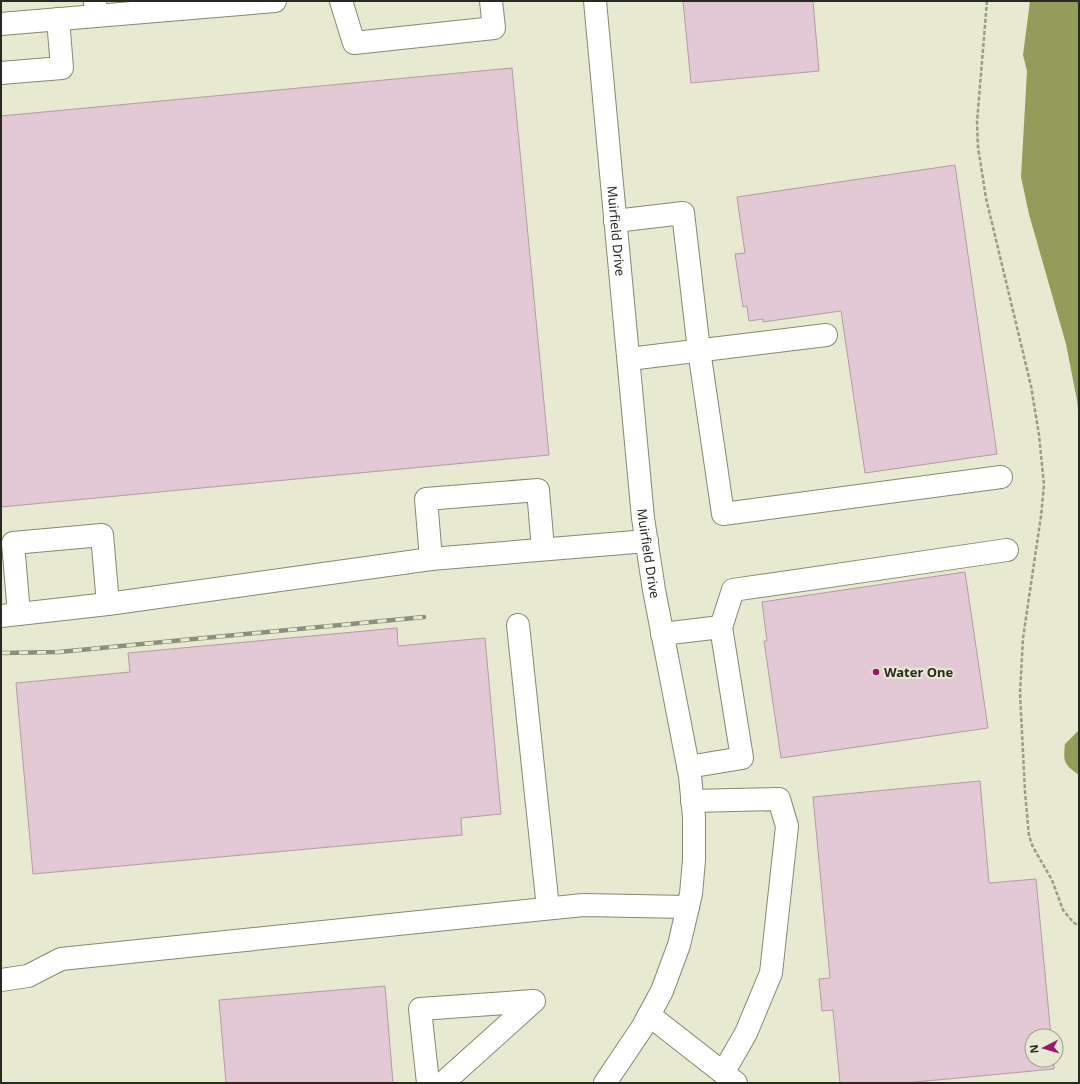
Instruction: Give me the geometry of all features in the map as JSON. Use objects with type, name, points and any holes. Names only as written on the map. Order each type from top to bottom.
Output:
[{"type":"street","points":[[1,24],[58,19],[96,8],[275,1]]},
{"type":"street","points":[[341,1],[354,43],[494,28],[491,1]]},
{"type":"street","name":"Muirfield Drive","points":[[595,1],[643,518],[654,590],[688,767],[694,817],[694,860],[691,894],[679,945],[662,991],[642,1028],[606,1083]]},
{"type":"street","points":[[1,73],[62,68],[58,19]]},
{"type":"street","points":[[615,221],[683,213],[699,350],[723,514],[1001,476]]},
{"type":"street","points":[[628,359],[826,335]]},
{"type":"street","points":[[431,558],[426,499],[449,497],[538,490],[543,549]]},
{"type":"street","points":[[108,604],[102,535],[13,543],[10,615],[108,604],[431,558],[647,541]]},
{"type":"street","points":[[688,767],[742,758],[721,627],[733,590],[1007,550]]},
{"type":"street","points":[[518,625],[548,908]]},
{"type":"street","points":[[662,634],[721,627]]},
{"type":"street","points":[[649,1015],[730,1078],[746,1033],[771,973],[787,826],[779,799],[692,801]]},
{"type":"street","points":[[1,980],[28,976],[61,959],[583,904],[688,907]]},
{"type":"street","points":[[428,1083],[420,1009],[534,1000],[444,1083]]},
{"type":"shaded area","points":[[1030,1],[1079,1],[1079,421],[1077,400],[1066,344],[1029,214],[1021,177],[1027,71],[1023,55]]},
{"type":"shaded area","points":[[1079,730],[1079,775],[1067,765],[1064,755],[1065,744]]},
{"type":"building","points":[[683,1],[813,1],[819,71],[691,83]]},
{"type":"building","points":[[512,68],[549,455],[1,507],[1,116]]},
{"type":"building","points":[[955,165],[997,454],[865,473],[841,311],[763,322],[763,319],[749,321],[747,306],[743,307],[735,254],[745,253],[737,197]]},
{"type":"building","points":[[965,572],[988,728],[781,758],[764,641],[767,641],[762,602]]},
{"type":"building","points":[[397,628],[398,646],[485,638],[501,814],[461,818],[462,835],[33,874],[16,683],[130,672],[128,653]]},
{"type":"building","points":[[980,781],[989,883],[1036,879],[1050,1028],[1024,1028],[1024,1068],[1054,1069],[905,1083],[840,1083],[833,1010],[822,1011],[819,979],[830,978],[813,797]]},
{"type":"building","points":[[385,986],[393,1083],[226,1083],[219,1000]]},
{"type":"railway","points":[[1,653],[59,652],[424,617]]},
{"type":"place","name":"Water One","points":[[876,672]]}]
